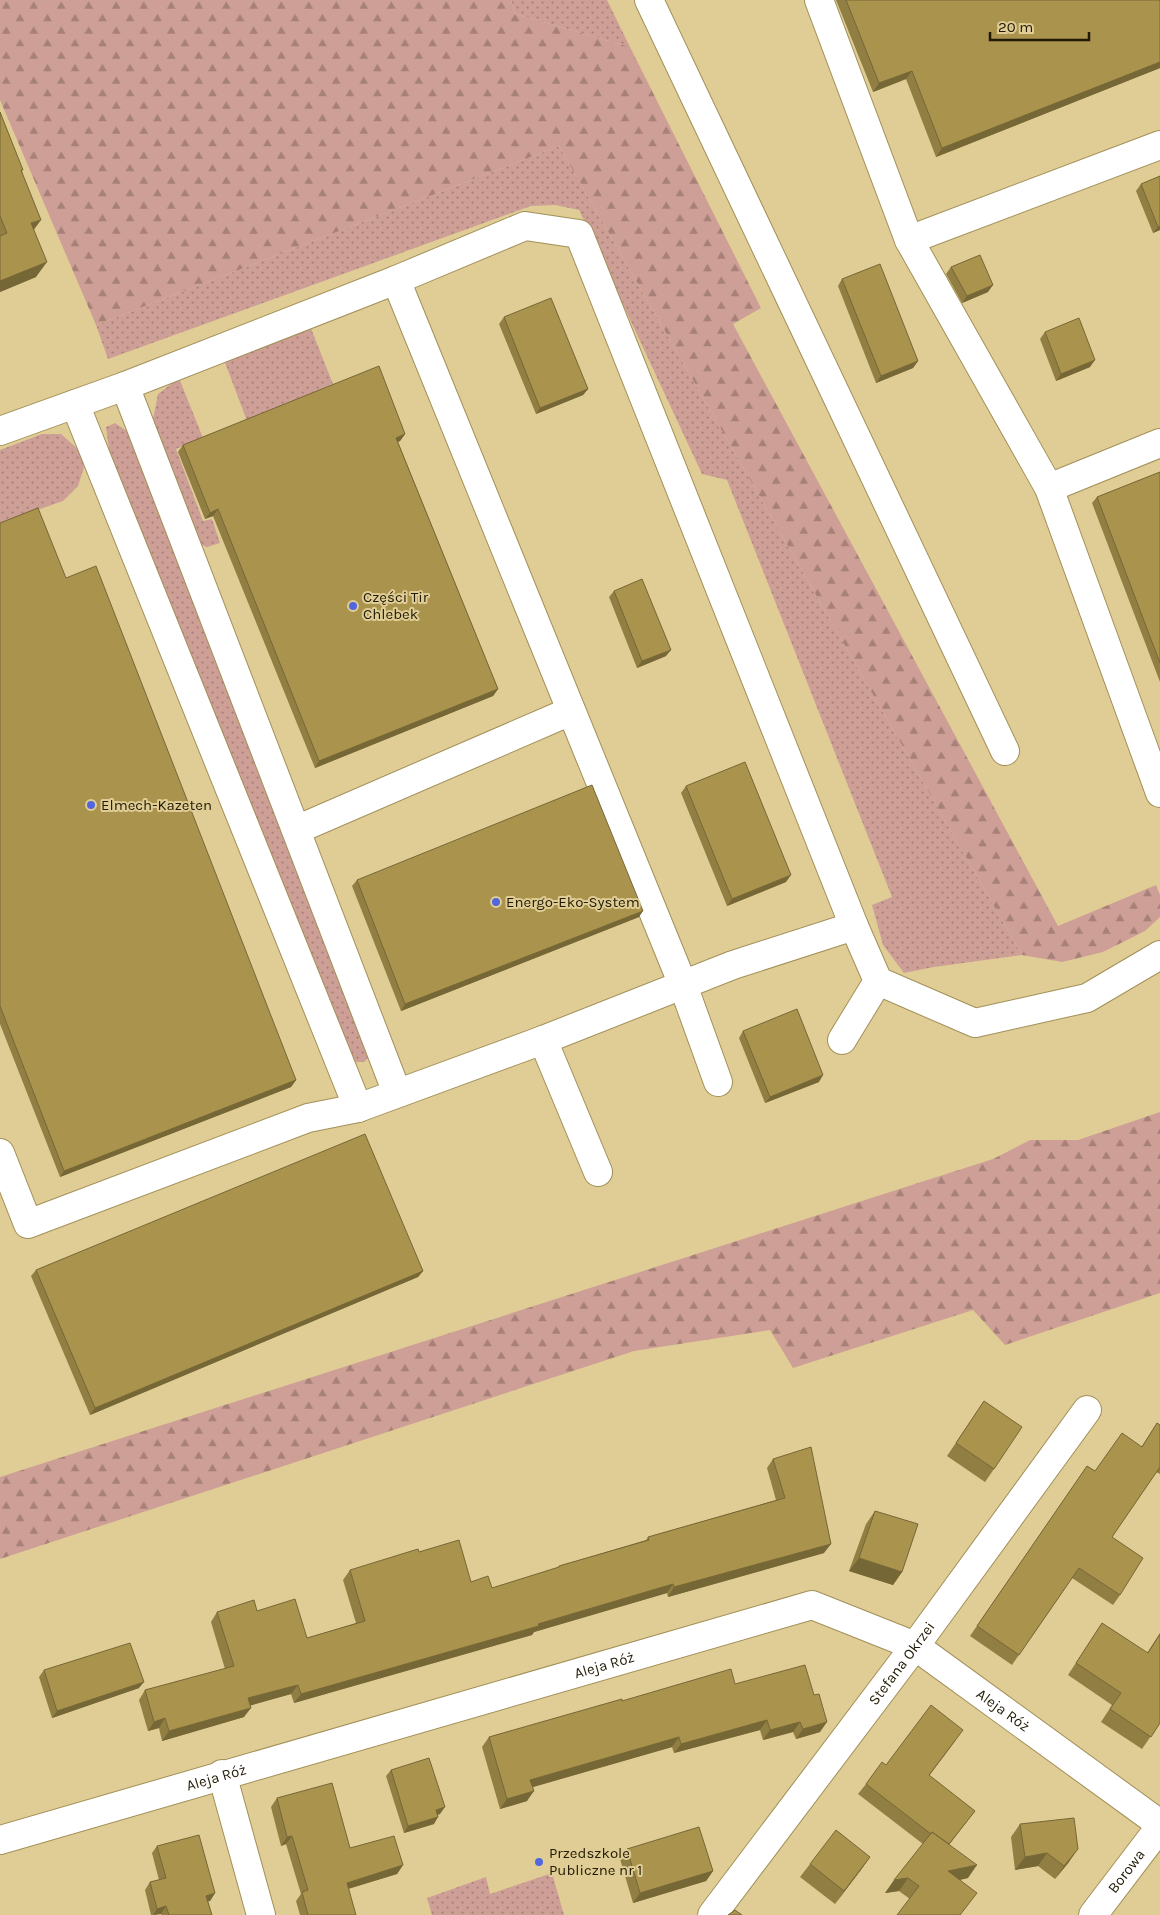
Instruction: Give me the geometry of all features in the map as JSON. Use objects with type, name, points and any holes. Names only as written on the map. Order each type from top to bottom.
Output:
[{"type":"street","points":[[649,0],[1005,752]]},
{"type":"street","points":[[818,0],[909,240],[1049,488],[1160,793]]},
{"type":"street","points":[[909,240],[1160,145]]},
{"type":"street","points":[[0,431],[125,386],[396,280],[525,226],[578,234],[854,926],[878,981],[975,1023],[1087,998],[1160,955]]},
{"type":"street","points":[[396,280],[683,985],[718,1082]]},
{"type":"street","points":[[125,386],[397,1094]]},
{"type":"street","points":[[75,404],[358,1108]]},
{"type":"street","points":[[1049,488],[1160,443]]},
{"type":"street","points":[[296,830],[571,711]]},
{"type":"street","points":[[0,1153],[28,1224],[308,1118],[358,1108],[543,1040],[733,965],[854,926]]},
{"type":"street","points":[[842,1040],[878,981]]},
{"type":"street","points":[[543,1040],[598,1172]]},
{"type":"street","name":"Stefana Okrzei","points":[[712,1915],[915,1646],[1087,1410]]},
{"type":"street","name":"Aleja Róż","points":[[0,1840],[222,1774],[812,1605],[915,1646],[1160,1826]]},
{"type":"street","points":[[222,1774],[261,1915]]},
{"type":"street","name":"Borowa","points":[[1093,1915],[1160,1826]]},
{"type":"green space","points":[[0,0],[511,0],[515,14],[630,47],[761,308],[733,324],[1058,926],[1156,885],[1160,895],[1160,917],[1145,931],[1103,952],[1062,962],[1022,955],[559,146],[96,325],[0,100]]},
{"type":"green space","points":[[511,0],[607,0],[630,47],[515,14]]},
{"type":"green space","points":[[559,146],[1022,955],[904,973],[883,945],[872,905],[892,897],[727,480],[702,474],[579,210],[555,205],[531,206],[108,359],[96,325]]},
{"type":"green space","points":[[310,326],[333,384],[247,421],[224,360]]},
{"type":"green space","points":[[179,378],[203,438],[176,449],[203,521],[212,519],[220,543],[207,547],[196,543],[151,429],[158,394]]},
{"type":"green space","points":[[115,423],[127,431],[135,443],[367,1043],[368,1058],[364,1062],[356,1062],[348,1058],[132,513],[109,449],[106,427]]},
{"type":"green space","points":[[42,434],[61,434],[79,450],[84,467],[78,486],[63,501],[0,523],[0,450]]},
{"type":"green space","points":[[1160,1112],[1160,1293],[1005,1345],[973,1310],[793,1368],[770,1330],[634,1351],[0,1559],[0,1477],[993,1159],[1030,1140],[1078,1140]]},
{"type":"green space","points":[[552,1873],[564,1915],[432,1915],[427,1898],[486,1877],[490,1894]]},
{"type":"building","points":[[846,0],[1160,0],[1160,62],[942,148],[912,71],[879,83]]},
{"type":"building","points":[[0,112],[41,220],[31,223],[47,262],[0,281],[0,236],[7,233],[0,216]]},
{"type":"building","points":[[1160,176],[1160,226],[1158,227],[1141,184]]},
{"type":"building","points":[[980,255],[993,285],[967,296],[951,267]]},
{"type":"building","points":[[880,264],[918,361],[881,376],[842,279]]},
{"type":"building","points":[[551,298],[588,389],[540,408],[504,317]]},
{"type":"building","points":[[1079,318],[1095,360],[1061,374],[1045,332]]},
{"type":"building","name":"Części Tir Chlebek","points":[[379,366],[405,434],[396,438],[498,689],[319,761],[218,509],[210,513],[183,445]]},
{"type":"building","points":[[1160,472],[1160,663],[1097,497]]},
{"type":"building","name":"Elmech-Kazeten","points":[[38,508],[66,578],[96,566],[296,1080],[64,1171],[0,1006],[0,523]]},
{"type":"building","points":[[642,579],[671,650],[642,661],[614,591]]},
{"type":"building","points":[[745,762],[791,875],[732,899],[686,786]]},
{"type":"building","name":"Energo-Eko-System","points":[[592,785],[643,911],[405,1004],[357,880]]},
{"type":"building","points":[[797,1009],[823,1075],[770,1097],[743,1031]]},
{"type":"building","points":[[365,1134],[423,1271],[95,1408],[36,1270]]},
{"type":"building","points":[[984,1401],[1022,1427],[994,1469],[956,1443]]},
{"type":"building","points":[[1157,1423],[1160,1425],[1160,1467],[1112,1537],[1143,1558],[1120,1595],[1079,1568],[1019,1655],[977,1626],[1087,1466],[1095,1471],[1122,1433],[1142,1447]]},
{"type":"building","points":[[811,1447],[831,1544],[674,1587],[673,1584],[538,1624],[539,1626],[301,1694],[298,1685],[248,1698],[251,1708],[169,1731],[165,1718],[154,1722],[145,1690],[234,1666],[217,1612],[254,1600],[257,1611],[295,1599],[307,1638],[365,1621],[350,1570],[418,1549],[419,1552],[459,1540],[471,1582],[488,1576],[492,1588],[649,1540],[648,1537],[785,1498],[773,1459]]},
{"type":"building","points":[[875,1511],[918,1524],[902,1572],[859,1558]]},
{"type":"building","points":[[1102,1623],[1148,1653],[1160,1634],[1160,1723],[1151,1737],[1110,1709],[1121,1693],[1076,1663]]},
{"type":"building","points":[[130,1643],[144,1682],[57,1711],[44,1670]]},
{"type":"building","points":[[805,1665],[814,1695],[819,1694],[827,1722],[803,1729],[800,1722],[770,1730],[767,1720],[681,1744],[679,1737],[530,1780],[534,1791],[507,1799],[489,1737],[731,1669],[735,1684]]},
{"type":"building","points":[[931,1705],[963,1730],[929,1775],[975,1811],[949,1844],[932,1832],[931,1834],[866,1784],[882,1762],[886,1765]]},
{"type":"building","points":[[429,1758],[445,1807],[436,1810],[438,1817],[408,1826],[391,1770]]},
{"type":"building","points":[[332,1783],[350,1848],[394,1836],[403,1865],[347,1883],[356,1915],[308,1915],[302,1892],[308,1890],[292,1836],[287,1837],[277,1798]]},
{"type":"building","points":[[1074,1818],[1078,1849],[1064,1866],[1047,1853],[1025,1857],[1020,1824]]},
{"type":"building","points":[[699,1827],[713,1871],[640,1893],[627,1849]]},
{"type":"building","points":[[836,1830],[870,1857],[844,1891],[810,1864]]},
{"type":"building","points":[[932,1832],[977,1865],[948,1871],[977,1893],[960,1915],[897,1915],[919,1886],[908,1878],[894,1880]]},
{"type":"building","points":[[199,1835],[215,1893],[206,1896],[212,1915],[169,1915],[166,1906],[157,1909],[150,1882],[166,1878],[157,1846]]},
{"type":"building","points":[[735,1910],[742,1915],[728,1915]]},
{"type":"place","name":"Części Tir Chlebek","points":[[353,606]]},
{"type":"place","name":"Elmech-Kazeten","points":[[91,805]]},
{"type":"place","name":"Energo-Eko-System","points":[[496,902]]},
{"type":"place","name":"Przedszkole Publiczne nr 1","points":[[539,1862]]}]
